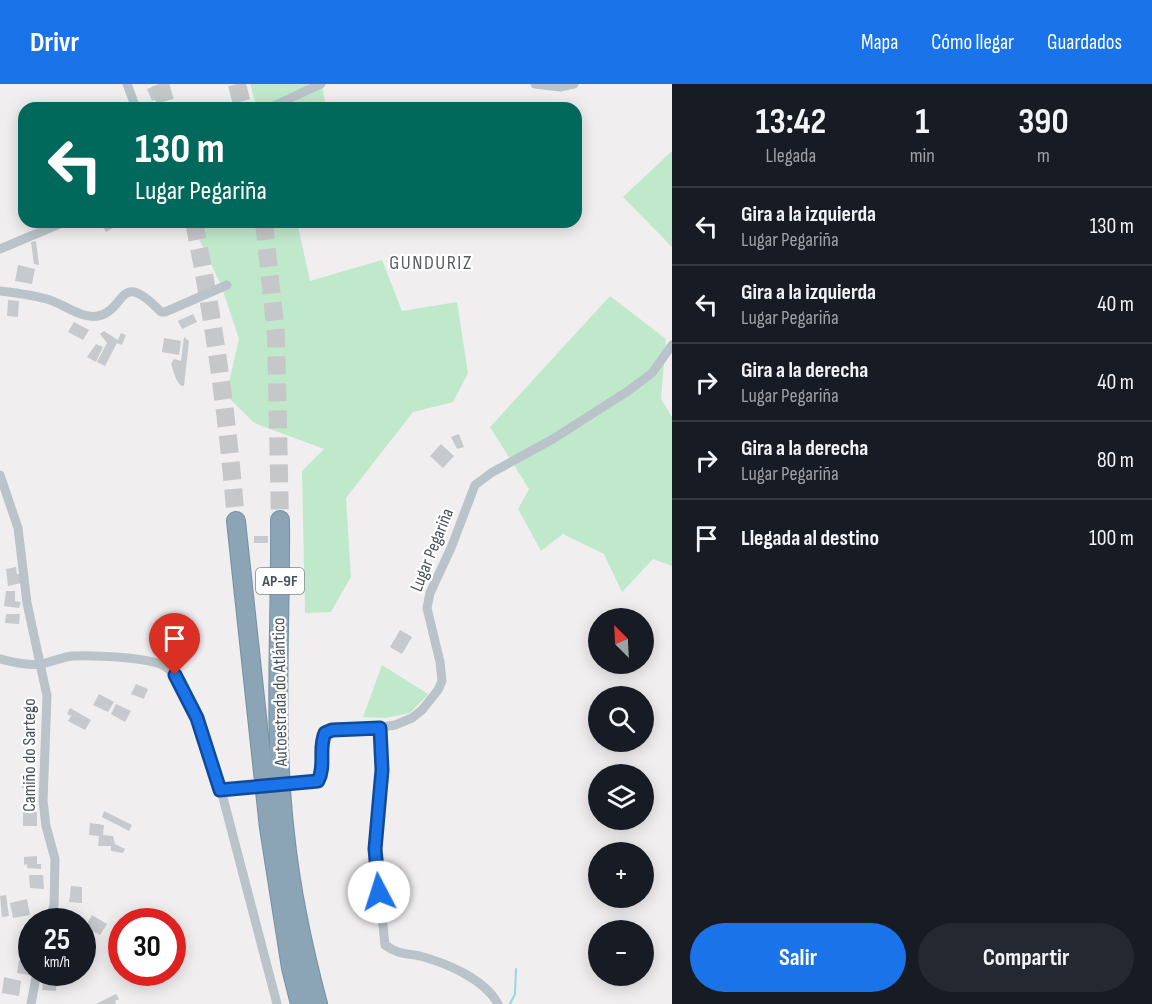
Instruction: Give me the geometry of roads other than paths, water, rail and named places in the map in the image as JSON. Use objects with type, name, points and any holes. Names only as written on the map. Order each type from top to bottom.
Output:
[{"type":"highway","name":"Autoestrada do Atlántico","points":[[280,520],[278,642],[284,833],[303,949],[318,1004]]},
{"type":"highway","name":"Autoestrada do Atlántico","points":[[236,521],[269,828],[291,968],[300,1004]]},
{"type":"street","points":[[127,84],[134,102]]},
{"type":"street","points":[[282,102],[321,84]]},
{"type":"street","points":[[535,84],[560,87],[574,84]]},
{"type":"street","points":[[0,249],[50,228]]},
{"type":"street","points":[[0,291],[38,297],[81,314],[98,316],[104,314],[125,294],[142,294],[161,312],[165,312],[227,285]]},
{"type":"street","name":"Lugar Pegariña","points":[[220,790],[318,781],[322,738],[325,733],[332,730],[395,726],[412,718],[438,690],[442,681],[440,662],[427,608],[430,592],[451,548],[475,485],[491,473],[553,439],[628,391],[652,373],[672,345]]},
{"type":"street","name":"Camiño do Sartego","points":[[0,475],[18,528],[27,603],[47,696],[43,801],[46,826],[55,859],[53,908]]},
{"type":"street","points":[[0,659],[16,663],[40,664],[69,656],[120,657],[163,665],[175,675],[197,718],[220,790],[278,1004]]},
{"type":"street","points":[[380,728],[382,770],[375,849],[386,945],[397,953],[420,956],[449,966],[493,994],[498,1004]]},
{"type":"street","points":[[31,1004],[34,986]]},
{"type":"waterway","points":[[510,1004],[515,994],[516,969]]},
{"type":"tunnel","points":[[160,84],[165,102]]},
{"type":"tunnel","points":[[237,84],[242,102]]},
{"type":"tunnel","points":[[195,228],[220,371],[236,521]]},
{"type":"tunnel","points":[[265,228],[276,335],[280,520]]},
{"type":"district","name":"GUNDURIZ","points":[[431,263]]}]
